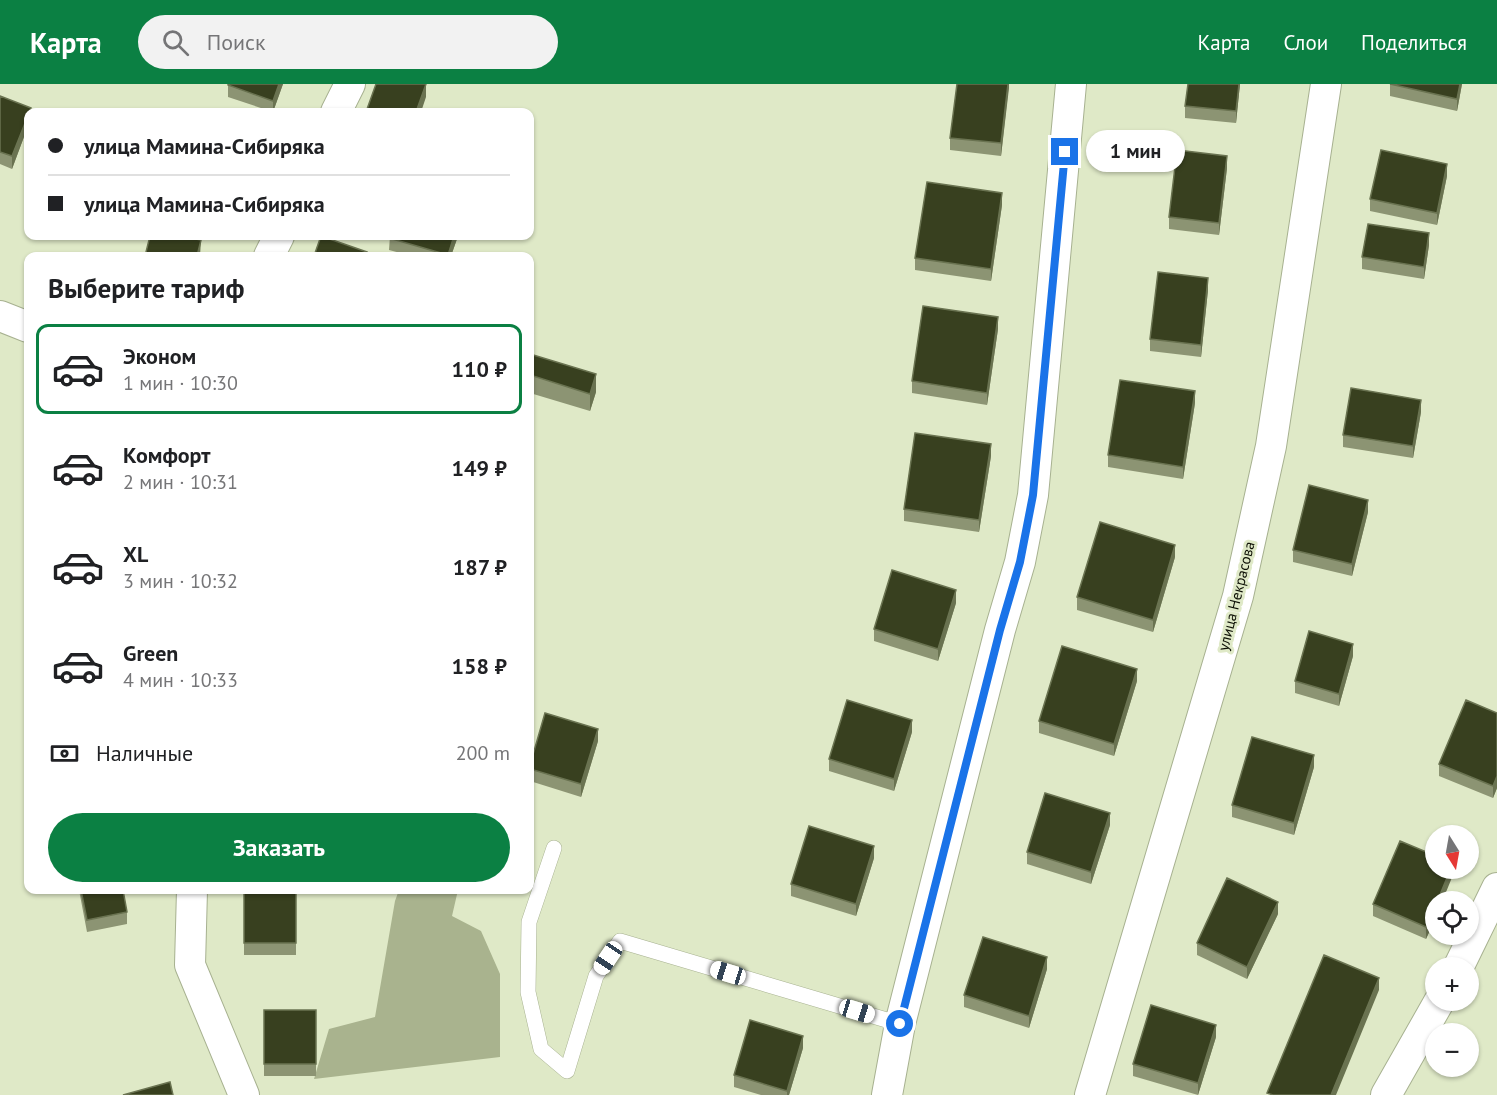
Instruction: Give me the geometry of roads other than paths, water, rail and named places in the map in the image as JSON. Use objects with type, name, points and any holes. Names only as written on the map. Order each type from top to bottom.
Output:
[{"type":"street","points":[[338,108],[350,84]]},
{"type":"street","points":[[887,1095],[900,1024],[1020,562],[1033,495],[1071,84]]},
{"type":"street","name":"улица Некрасова","points":[[1090,1095],[1238,596],[1271,446],[1326,84]]},
{"type":"street","points":[[0,316],[24,325]]},
{"type":"street","points":[[1463,957],[1497,888]]},
{"type":"street","points":[[192,894],[190,965],[244,1095]]},
{"type":"street","points":[[1386,1095],[1434,1011]]},
{"type":"lane","points":[[554,848],[529,922],[528,992],[541,1049],[567,1071],[596,976],[620,941],[900,1024]]}]
